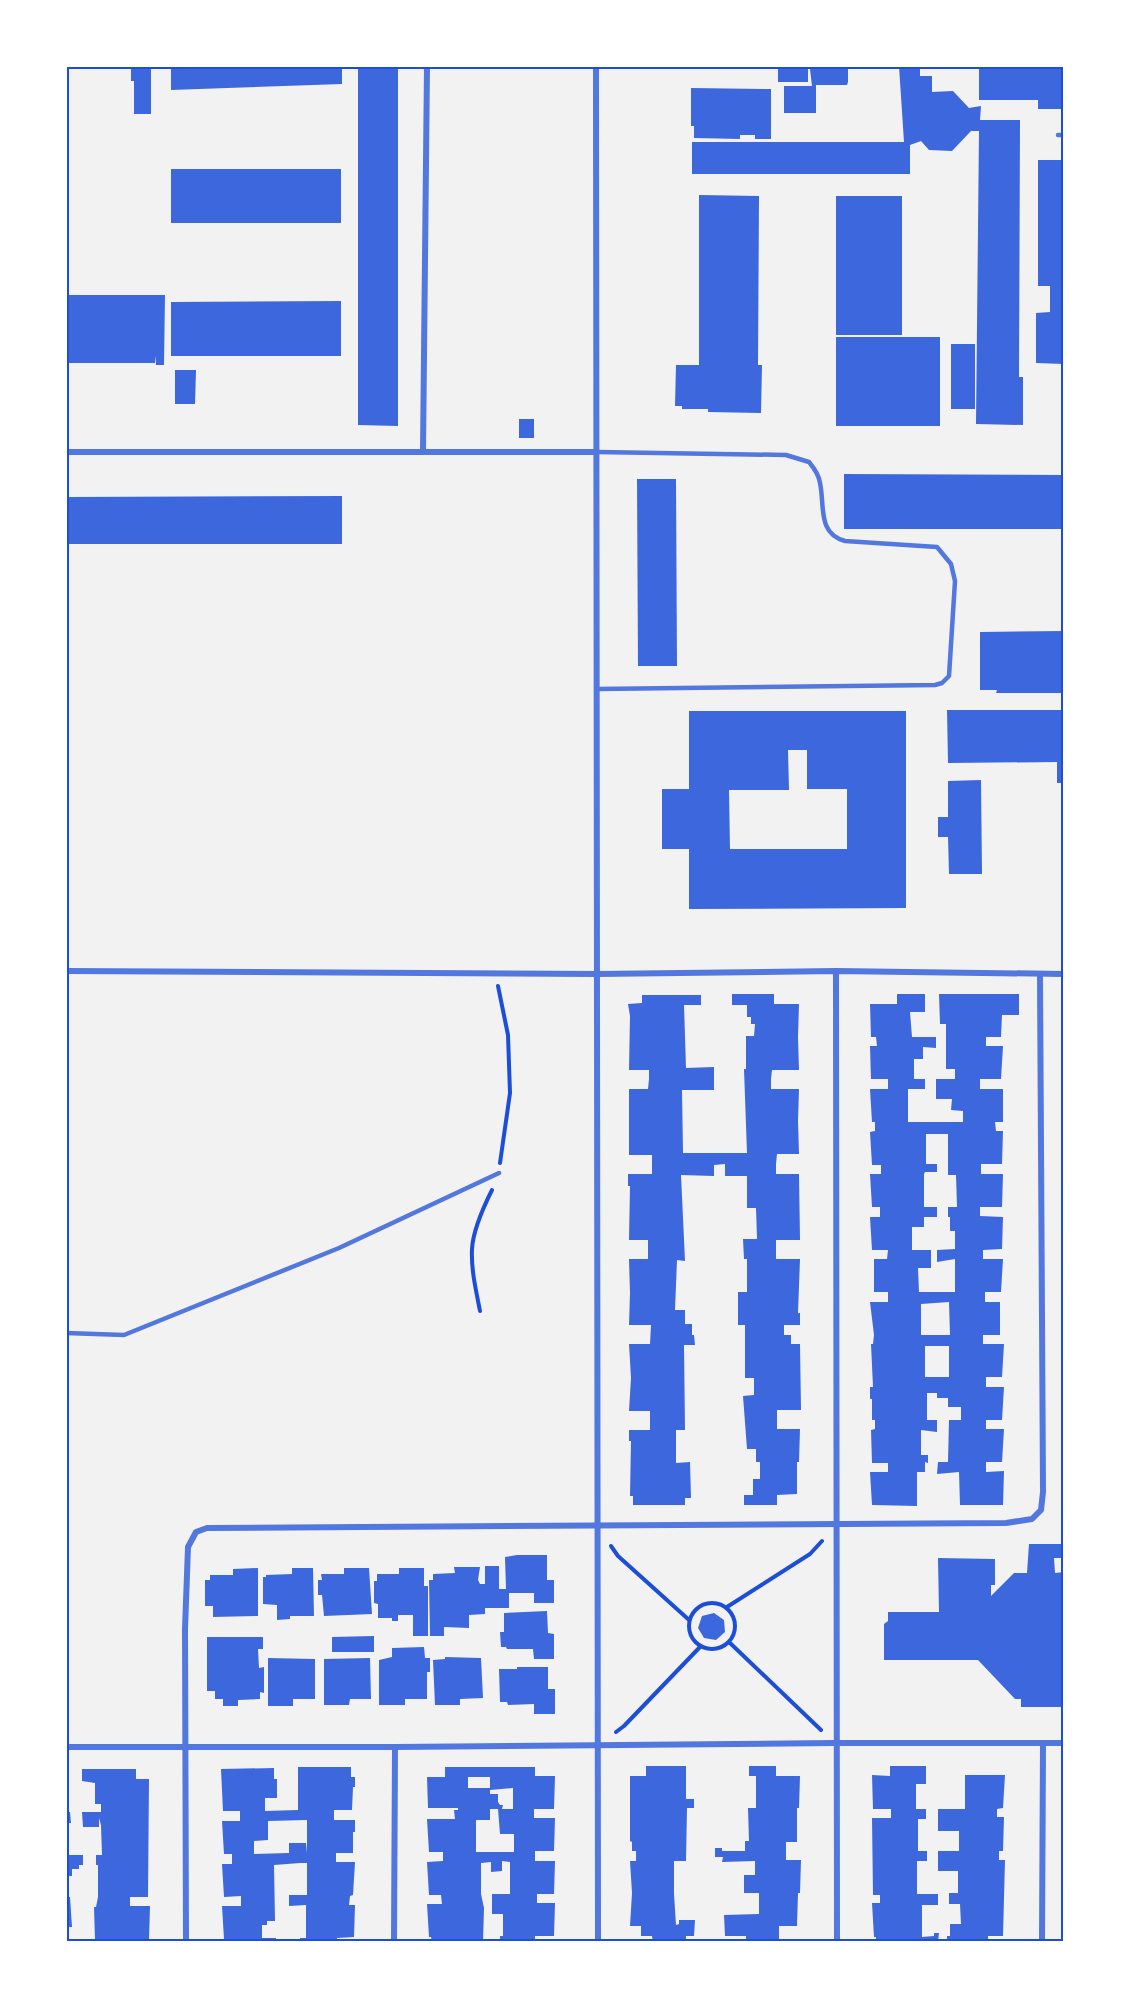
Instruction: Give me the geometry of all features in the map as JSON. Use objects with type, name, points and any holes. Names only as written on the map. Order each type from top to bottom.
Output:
[{"type":"street","points":[[423,452],[427,66]]},
{"type":"street","points":[[596,66],[598,1942]]},
{"type":"street","points":[[66,452],[597,452]]},
{"type":"street","points":[[66,971],[597,974],[836,971],[1064,974]]},
{"type":"street","points":[[836,971],[837,1942]]},
{"type":"street","points":[[186,1942],[185,1629],[188,1547],[196,1532],[207,1528],[1006,1523],[1032,1519],[1041,1510],[1043,1492],[1040,975]]},
{"type":"street","points":[[1042,1942],[1043,1743]]},
{"type":"street","points":[[66,1747],[1064,1743]]},
{"type":"street","points":[[394,1942],[395,1747]]},
{"type":"lane","points":[[597,452],[786,455],[808,462],[820,481],[824,522],[837,539],[938,547],[951,564],[955,581],[949,676],[935,685],[597,689]]},
{"type":"lane","points":[[66,1333],[124,1335],[339,1248],[499,1173]]},
{"type":"path","points":[[480,1311],[473,1275],[472,1247],[484,1207],[499,1173],[510,1093],[508,1035],[496,973]]},
{"type":"path","points":[[597,1525],[618,1556],[688,1619]]},
{"type":"path","points":[[727,1607],[810,1554],[837,1525]]},
{"type":"path","points":[[712,1601],[727,1607],[736,1624],[730,1643],[716,1650],[700,1647],[689,1635],[688,1619],[697,1606],[712,1601]]},
{"type":"path","points":[[730,1643],[835,1743]]},
{"type":"path","points":[[598,1744],[624,1726],[700,1647]]},
{"type":"building","points":[[131,66],[151,66],[151,114],[134,114],[134,81],[131,81]]},
{"type":"building","points":[[171,66],[342,66],[342,84],[171,90]]},
{"type":"building","points":[[358,66],[398,66],[398,426],[358,425]]},
{"type":"building","points":[[899,66],[920,66],[920,76],[932,76],[932,92],[953,91],[969,108],[981,106],[980,120],[1020,120],[1019,377],[1023,377],[1023,425],[976,424],[979,131],[971,131],[952,151],[929,150],[921,141],[910,145],[910,174],[692,174],[692,142],[904,142]]},
{"type":"building","points":[[979,66],[1064,66],[1064,109],[1038,109],[1038,100],[979,100]]},
{"type":"building","points":[[778,69],[808,69],[808,82],[778,82]]},
{"type":"building","points":[[810,69],[848,69],[847,85],[816,85],[816,113],[784,113],[784,86],[812,86]]},
{"type":"building","points":[[691,88],[771,89],[771,139],[755,139],[755,135],[740,135],[740,139],[694,138],[694,126],[691,126]]},
{"type":"building","points":[[1038,160],[1064,160],[1064,364],[1036,363],[1036,313],[1050,312],[1050,286],[1038,286]]},
{"type":"building","points":[[171,169],[341,169],[341,223],[171,223]]},
{"type":"building","points":[[699,195],[759,196],[758,365],[762,365],[761,413],[708,412],[708,409],[682,409],[682,406],[675,406],[676,365],[699,365]]},
{"type":"building","points":[[836,196],[902,196],[902,335],[836,335]]},
{"type":"building","points":[[66,295],[165,295],[164,365],[156,365],[156,356],[155,363],[66,363]]},
{"type":"building","points":[[341,301],[341,356],[171,356],[171,302]]},
{"type":"building","points":[[836,337],[940,337],[940,426],[836,426]]},
{"type":"building","points":[[951,344],[975,344],[975,409],[951,409]]},
{"type":"building","points":[[175,370],[196,370],[195,404],[175,404]]},
{"type":"building","points":[[519,419],[534,419],[534,438],[519,438]]},
{"type":"building","points":[[844,474],[1064,475],[1064,529],[844,529]]},
{"type":"building","points":[[637,479],[676,479],[677,666],[638,666]]},
{"type":"building","points":[[342,496],[342,544],[66,544],[66,497]]},
{"type":"building","points":[[1064,631],[1064,693],[996,693],[997,690],[980,690],[980,632]]},
{"type":"building","points":[[947,710],[1064,710],[1064,783],[1057,783],[1057,762],[948,763]]},
{"type":"building","points":[[689,711],[906,711],[906,908],[689,909],[689,849],[662,849],[662,789],[689,789]],"holes":[[[788,750],[807,750],[807,789],[847,789],[847,849],[730,849],[729,790],[789,790]]]},
{"type":"building","points":[[981,780],[982,874],[949,874],[948,837],[938,837],[938,817],[948,817],[948,781]]},
{"type":"building","points":[[732,994],[774,994],[774,1004],[799,1004],[799,1070],[772,1070],[771,1079],[771,1089],[799,1089],[799,1154],[777,1154],[776,1164],[776,1174],[799,1174],[800,1240],[776,1240],[776,1259],[800,1259],[798,1313],[800,1313],[800,1325],[784,1325],[784,1335],[791,1335],[791,1344],[800,1344],[801,1410],[777,1410],[777,1429],[800,1429],[797,1494],[777,1495],[777,1505],[744,1505],[744,1495],[753,1495],[753,1479],[760,1479],[760,1462],[756,1462],[756,1449],[747,1449],[743,1396],[754,1395],[754,1378],[745,1378],[745,1325],[738,1325],[738,1292],[747,1292],[747,1259],[744,1259],[743,1239],[757,1239],[756,1208],[747,1208],[747,1176],[725,1176],[725,1164],[714,1165],[714,1176],[681,1175],[685,1261],[677,1260],[675,1310],[685,1310],[685,1324],[692,1324],[695,1345],[684,1345],[685,1430],[676,1430],[676,1463],[690,1462],[691,1498],[685,1498],[685,1505],[633,1505],[633,1496],[630,1496],[631,1441],[629,1441],[629,1430],[650,1430],[650,1411],[629,1411],[631,1378],[629,1344],[650,1344],[651,1325],[629,1325],[629,1259],[648,1259],[648,1240],[629,1240],[630,1186],[628,1186],[628,1174],[652,1174],[652,1155],[629,1155],[629,1089],[648,1089],[649,1070],[629,1070],[630,1016],[628,1004],[642,1003],[642,995],[701,995],[701,1005],[684,1005],[686,1068],[714,1067],[714,1090],[682,1090],[683,1153],[747,1153],[744,1069],[746,1069],[746,1036],[754,1036],[755,1024],[751,1024],[751,1017],[747,1017],[747,1005],[732,1005]]},
{"type":"building","points":[[897,994],[925,994],[925,1012],[910,1012],[912,1037],[936,1037],[936,1048],[923,1047],[923,1059],[914,1059],[914,1079],[925,1079],[925,1089],[908,1089],[908,1122],[963,1122],[963,1111],[951,1110],[952,1099],[936,1099],[936,1079],[955,1079],[955,1069],[946,1069],[946,1024],[940,1024],[939,994],[1019,994],[1019,1015],[1002,1015],[1001,1037],[986,1037],[986,1046],[1003,1046],[1001,1079],[980,1079],[980,1089],[1003,1089],[1003,1122],[995,1122],[996,1131],[1003,1131],[1002,1164],[981,1164],[981,1174],[1003,1174],[1002,1207],[980,1207],[980,1216],[1003,1217],[1002,1249],[983,1250],[983,1259],[1003,1259],[1001,1292],[985,1292],[985,1302],[1000,1302],[1000,1335],[983,1335],[983,1344],[1004,1344],[1002,1377],[986,1377],[986,1387],[1004,1387],[1002,1420],[986,1420],[986,1429],[1004,1429],[1002,1462],[986,1462],[986,1472],[1004,1471],[1003,1505],[960,1505],[959,1472],[937,1474],[938,1462],[948,1462],[949,1420],[961,1420],[961,1407],[948,1407],[948,1398],[937,1398],[937,1393],[927,1393],[927,1420],[937,1420],[937,1432],[921,1430],[921,1455],[928,1455],[928,1463],[925,1462],[925,1472],[917,1472],[917,1506],[872,1505],[870,1472],[888,1472],[888,1463],[872,1463],[871,1430],[875,1429],[875,1420],[872,1420],[870,1387],[873,1387],[871,1344],[873,1344],[874,1335],[870,1302],[888,1302],[888,1292],[874,1292],[874,1259],[887,1259],[888,1250],[872,1250],[870,1217],[880,1217],[880,1207],[872,1207],[870,1174],[881,1174],[881,1165],[872,1165],[870,1132],[875,1131],[875,1122],[872,1122],[870,1089],[888,1089],[888,1079],[871,1079],[870,1046],[877,1046],[876,1037],[871,1037],[870,1004],[897,1004]],"holes":[[[926,1134],[948,1134],[948,1175],[956,1175],[957,1207],[948,1207],[950,1231],[955,1231],[955,1249],[937,1250],[937,1262],[955,1259],[955,1292],[919,1292],[918,1268],[931,1268],[931,1250],[912,1250],[912,1227],[924,1227],[924,1217],[937,1217],[937,1207],[924,1207],[924,1174],[925,1172],[937,1172],[937,1164],[926,1164]],[[949,1302],[950,1335],[921,1335],[921,1304]],[[925,1346],[949,1346],[949,1377],[925,1377]]]},
{"type":"building","points":[[1029,1544],[1064,1544],[1064,1558],[1054,1558],[1055,1573],[1064,1572],[1064,1699],[1061,1699],[1061,1707],[1021,1707],[1021,1699],[1015,1699],[978,1660],[884,1660],[884,1624],[888,1621],[888,1612],[939,1612],[938,1558],[995,1559],[995,1585],[991,1585],[991,1596],[1014,1573],[1027,1573]]},
{"type":"building","points":[[547,1555],[547,1580],[554,1580],[554,1603],[534,1603],[534,1593],[509,1593],[509,1608],[485,1608],[485,1614],[469,1615],[469,1628],[444,1627],[444,1636],[430,1636],[429,1580],[433,1580],[433,1574],[455,1573],[454,1567],[480,1567],[478,1580],[480,1584],[485,1584],[485,1566],[499,1566],[499,1589],[506,1589],[505,1557]]},
{"type":"building","points":[[258,1568],[258,1616],[213,1617],[213,1606],[205,1606],[205,1580],[210,1580],[210,1575],[233,1575],[233,1569]]},
{"type":"building","points":[[292,1568],[313,1568],[314,1616],[290,1616],[290,1619],[277,1620],[277,1605],[263,1604],[263,1577],[292,1574]]},
{"type":"building","points":[[344,1568],[369,1568],[372,1614],[324,1616],[322,1595],[318,1595],[318,1580],[322,1580],[321,1574],[344,1574]]},
{"type":"building","points":[[399,1568],[424,1568],[424,1586],[428,1586],[428,1636],[413,1636],[413,1615],[398,1615],[398,1621],[392,1621],[392,1618],[378,1618],[378,1604],[374,1603],[374,1581],[377,1581],[377,1574],[399,1574]]},
{"type":"building","points":[[547,1611],[548,1633],[554,1634],[554,1659],[534,1659],[533,1649],[501,1647],[500,1632],[504,1632],[504,1613]]},
{"type":"building","points":[[714,1613],[724,1620],[725,1632],[716,1640],[704,1638],[698,1628],[702,1616]]},
{"type":"building","points":[[374,1636],[374,1652],[332,1652],[332,1637]]},
{"type":"building","points":[[207,1637],[263,1637],[263,1649],[258,1649],[259,1668],[264,1667],[264,1693],[260,1692],[260,1699],[238,1700],[238,1706],[223,1706],[223,1699],[215,1699],[215,1691],[207,1691]]},
{"type":"building","points":[[424,1647],[425,1658],[430,1658],[430,1672],[427,1672],[427,1699],[405,1699],[405,1705],[379,1705],[379,1660],[392,1657],[392,1648]]},
{"type":"building","points":[[445,1657],[481,1658],[483,1698],[460,1699],[460,1705],[435,1705],[433,1660],[445,1659]]},
{"type":"building","points":[[268,1658],[315,1659],[315,1699],[293,1699],[293,1706],[268,1706]]},
{"type":"building","points":[[370,1658],[371,1699],[350,1699],[349,1705],[324,1705],[324,1659]]},
{"type":"building","points":[[517,1667],[548,1667],[548,1689],[555,1689],[555,1714],[534,1714],[534,1704],[508,1705],[507,1702],[500,1702],[499,1669],[517,1669]]},
{"type":"building","points":[[646,1766],[686,1766],[686,1799],[694,1799],[694,1808],[687,1808],[686,1861],[674,1861],[676,1925],[679,1924],[679,1920],[695,1920],[694,1936],[686,1936],[686,1942],[653,1942],[652,1936],[641,1936],[641,1926],[630,1926],[632,1893],[630,1861],[636,1861],[636,1851],[632,1851],[630,1841],[630,1776],[646,1776]]},
{"type":"building","points":[[749,1766],[776,1766],[776,1776],[800,1776],[797,1842],[786,1842],[786,1860],[801,1860],[797,1926],[779,1926],[779,1942],[746,1942],[746,1936],[725,1936],[724,1915],[759,1914],[759,1893],[744,1893],[744,1875],[755,1875],[755,1861],[722,1862],[723,1857],[715,1857],[715,1848],[722,1848],[722,1851],[745,1851],[745,1841],[749,1841],[748,1808],[756,1808],[756,1776],[749,1776]]},
{"type":"building","points":[[890,1766],[926,1766],[926,1784],[916,1784],[916,1809],[926,1809],[926,1819],[918,1819],[918,1851],[927,1851],[927,1861],[917,1861],[917,1894],[938,1894],[938,1905],[922,1905],[922,1937],[939,1933],[938,1942],[876,1942],[876,1937],[874,1937],[872,1903],[880,1903],[880,1895],[873,1895],[872,1818],[891,1818],[891,1809],[873,1809],[872,1775],[890,1776]]},
{"type":"building","points":[[298,1767],[351,1767],[351,1777],[355,1777],[352,1810],[334,1810],[334,1820],[355,1820],[353,1853],[336,1853],[336,1862],[355,1862],[353,1895],[350,1896],[349,1905],[355,1905],[354,1937],[337,1938],[337,1942],[300,1942],[300,1938],[306,1938],[306,1905],[289,1906],[289,1895],[307,1895],[307,1863],[300,1863],[274,1865],[275,1921],[267,1921],[267,1925],[262,1925],[262,1938],[276,1938],[276,1942],[242,1942],[242,1939],[224,1939],[222,1906],[241,1906],[241,1896],[224,1897],[222,1864],[232,1864],[232,1854],[224,1854],[222,1821],[240,1821],[240,1811],[223,1811],[221,1769],[274,1768],[274,1779],[277,1779],[277,1798],[265,1798],[265,1811],[298,1810]],"holes":[[[307,1820],[307,1853],[306,1843],[289,1843],[289,1853],[254,1854],[254,1841],[268,1840],[268,1821]]]},
{"type":"building","points":[[445,1767],[535,1767],[535,1776],[555,1776],[554,1809],[534,1809],[534,1818],[555,1818],[554,1851],[535,1851],[535,1861],[555,1861],[554,1894],[537,1894],[537,1903],[555,1903],[554,1936],[535,1936],[535,1942],[500,1942],[500,1936],[503,1936],[503,1914],[492,1914],[492,1894],[510,1894],[510,1862],[502,1861],[502,1871],[491,1872],[491,1862],[481,1863],[481,1894],[484,1908],[483,1942],[432,1942],[429,1937],[427,1904],[442,1904],[441,1895],[429,1895],[427,1862],[443,1861],[443,1852],[429,1852],[427,1819],[455,1819],[454,1810],[458,1808],[428,1808],[427,1777],[445,1777]],"holes":[[[468,1777],[490,1777],[490,1788],[468,1788]],[[513,1788],[513,1809],[502,1809],[503,1805],[498,1802],[498,1794],[490,1794],[490,1790]],[[490,1809],[498,1809],[500,1834],[514,1834],[514,1852],[476,1852],[476,1820],[490,1820]]]},
{"type":"building","points":[[82,1769],[136,1769],[136,1779],[149,1779],[148,1897],[130,1897],[130,1906],[150,1906],[149,1940],[97,1942],[95,1940],[94,1907],[96,1907],[98,1897],[96,1855],[102,1855],[101,1825],[99,1818],[99,1827],[83,1827],[82,1812],[101,1812],[101,1804],[95,1804],[95,1783],[82,1781]]},
{"type":"building","points":[[66,1770],[69,1770],[71,1823],[66,1823]]},
{"type":"building","points":[[965,1775],[1005,1775],[1003,1808],[997,1809],[997,1817],[1004,1817],[1003,1851],[999,1851],[999,1860],[1005,1860],[1003,1936],[988,1936],[988,1942],[947,1942],[947,1936],[950,1936],[950,1924],[961,1924],[960,1904],[949,1904],[949,1893],[958,1893],[958,1871],[938,1871],[938,1851],[959,1851],[959,1831],[938,1831],[938,1809],[965,1809]]},
{"type":"building","points":[[66,1855],[83,1855],[83,1865],[79,1865],[79,1869],[72,1869],[72,1876],[66,1876]]},
{"type":"building","points":[[66,1897],[70,1897],[72,1927],[66,1927]]}]
